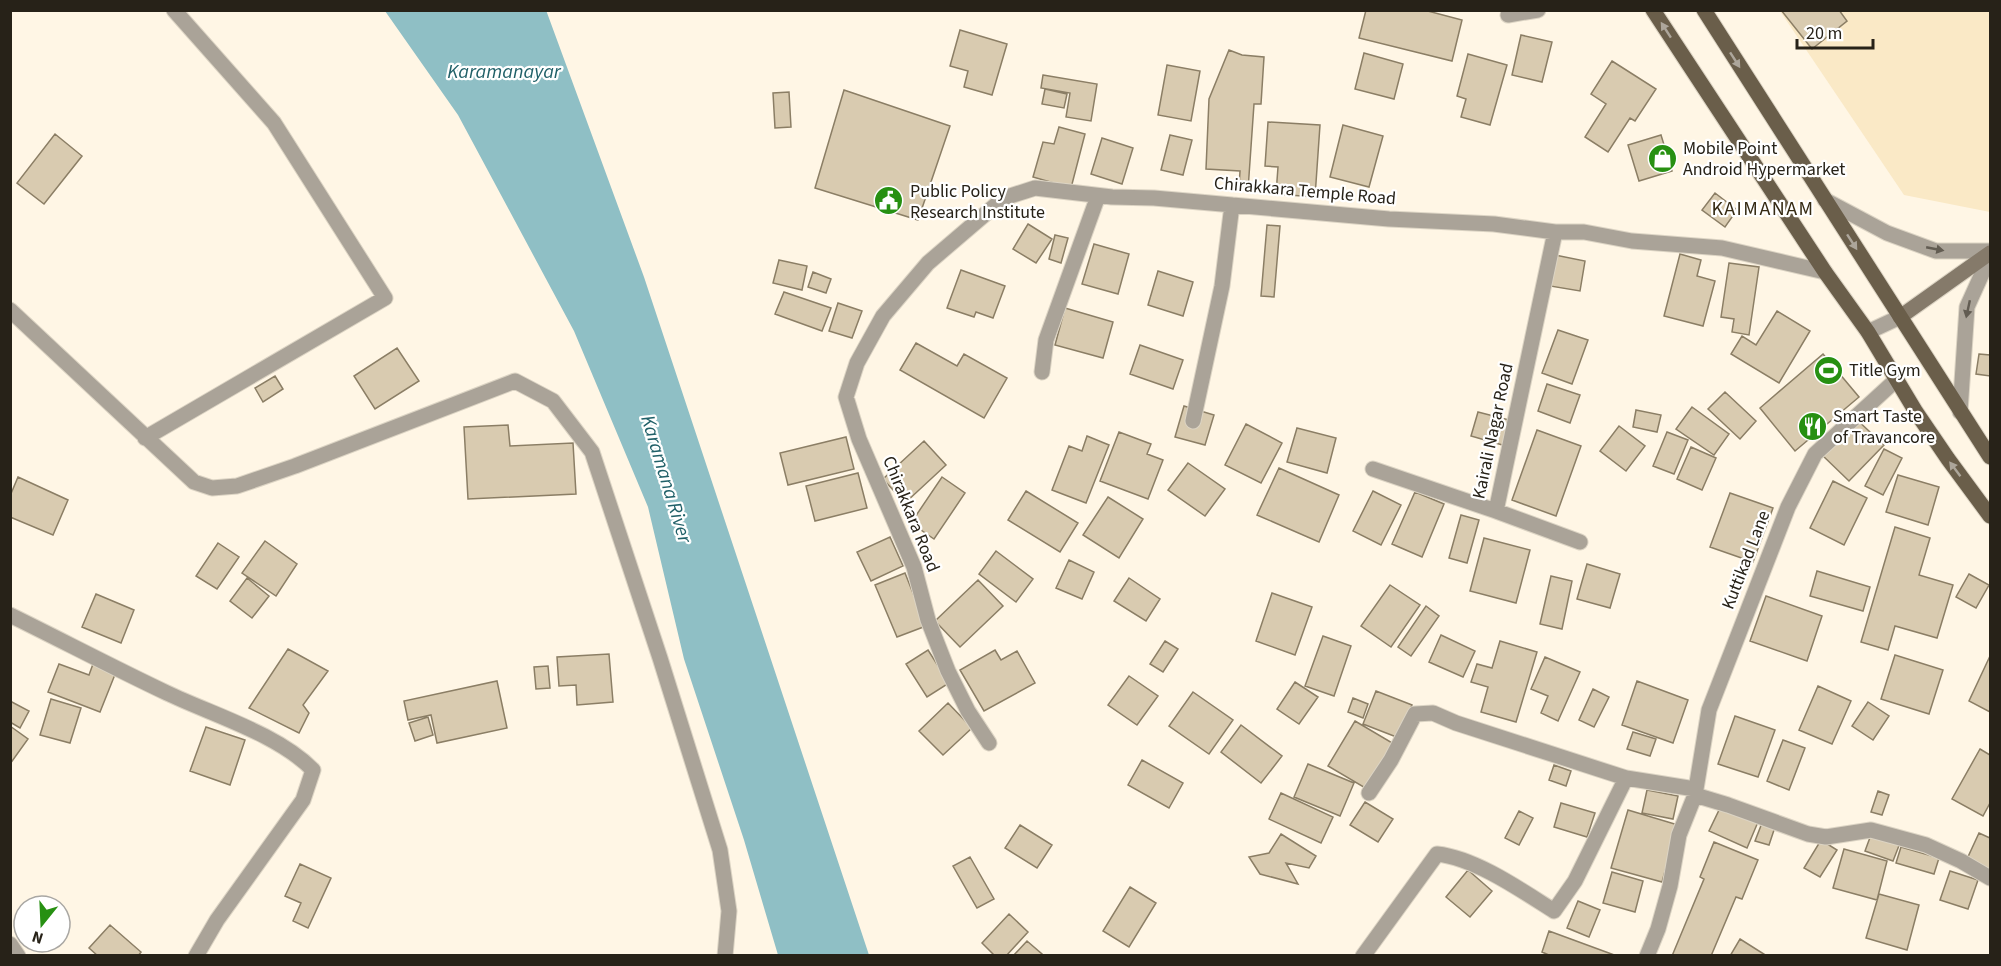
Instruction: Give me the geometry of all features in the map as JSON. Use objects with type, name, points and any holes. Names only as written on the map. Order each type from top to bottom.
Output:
[{"type":"main road","points":[[1653,10],[1825,272],[1868,332],[1896,380],[1948,459],[1990,516]]},
{"type":"main road","points":[[1704,10],[1990,457]]},
{"type":"main road","points":[[1900,317],[1990,253]]},
{"type":"street","points":[[145,438],[385,298],[274,123],[174,10]]},
{"type":"street","points":[[1508,15],[1538,10]]},
{"type":"street","name":"Chirakkara Temple Road","points":[[857,363],[883,316],[928,263],[1004,198],[1035,188],[1098,196],[1263,206],[1389,219],[1494,224],[1555,232],[1584,232],[1632,241],[1722,248],[1825,272]]},
{"type":"street","points":[[1042,372],[1046,340],[1098,196]]},
{"type":"street","points":[[1825,200],[1887,233],[1936,251],[1990,253],[1966,307],[1960,411]]},
{"type":"street","points":[[1193,422],[1222,286],[1232,205]]},
{"type":"street","name":"Kairali Nagar Road","points":[[1374,469],[1496,511],[1555,232]]},
{"type":"street","points":[[10,310],[194,482],[212,488],[237,486],[296,466],[515,381],[553,401],[592,452],[720,850],[729,911],[725,956]]},
{"type":"street","points":[[1868,332],[1900,317]]},
{"type":"street","name":"Chirakkara Road","points":[[857,363],[846,397],[859,439],[914,567],[928,620],[948,671],[968,711],[988,743]]},
{"type":"street","name":"Kuttikad Lane","points":[[1647,956],[1658,930],[1670,886],[1679,835],[1695,792],[1709,710],[1788,507],[1815,454],[1896,380]]},
{"type":"street","points":[[1496,511],[1580,542]]},
{"type":"street","points":[[10,615],[166,693],[275,742],[304,760],[313,770],[303,800],[217,920],[195,956]]},
{"type":"street","points":[[1369,793],[1391,760],[1415,714],[1433,713],[1456,723],[1626,778],[1695,792],[1808,834],[1826,837],[1872,830],[1926,845],[1961,861],[1990,878]]},
{"type":"street","points":[[1363,956],[1437,854],[1450,855],[1504,879],[1554,911],[1575,881],[1626,778]]},
{"type":"street","points":[[10,944],[18,956]]},
{"type":"shaded area","points":[[1780,11],[1990,11],[1990,212],[1904,195]]},
{"type":"water","name":"Karamanayar","points":[[546,10],[644,277],[869,955],[778,955],[744,840],[684,659],[648,507],[574,331],[458,115],[385,11]]},
{"type":"building","points":[[1366,10],[1424,10],[1462,20],[1452,61],[1359,38]]},
{"type":"building","points":[[1781,10],[1839,10],[1847,21],[1812,49]]},
{"type":"building","points":[[960,30],[1007,44],[992,95],[964,87],[968,71],[950,66]]},
{"type":"building","points":[[1521,35],[1552,42],[1542,82],[1512,75]]},
{"type":"building","points":[[1229,50],[1242,55],[1264,57],[1261,104],[1254,104],[1248,190],[1239,187],[1240,171],[1206,169],[1209,99]]},
{"type":"building","points":[[1364,53],[1403,64],[1394,99],[1355,89]]},
{"type":"building","points":[[1468,54],[1507,65],[1490,125],[1461,117],[1466,99],[1457,96]]},
{"type":"building","points":[[1612,61],[1656,89],[1635,121],[1630,118],[1608,152],[1585,137],[1606,104],[1591,94]]},
{"type":"building","points":[[1167,65],[1200,71],[1191,121],[1158,115]]},
{"type":"building","points":[[1043,75],[1097,84],[1091,121],[1066,117],[1070,93],[1041,88]]},
{"type":"building","points":[[1045,89],[1067,94],[1064,108],[1042,104]]},
{"type":"building","points":[[844,90],[950,126],[918,220],[815,188]]},
{"type":"building","points":[[789,92],[791,127],[775,128],[773,93]]},
{"type":"building","points":[[1268,122],[1320,125],[1315,197],[1276,194],[1278,167],[1265,166]]},
{"type":"building","points":[[1343,125],[1383,136],[1369,187],[1330,177]]},
{"type":"building","points":[[1059,127],[1085,134],[1071,188],[1033,177],[1043,142],[1054,144]]},
{"type":"building","points":[[55,134],[82,156],[44,204],[17,183]]},
{"type":"building","points":[[1170,135],[1192,140],[1183,175],[1161,170]]},
{"type":"building","points":[[1661,135],[1672,171],[1639,181],[1628,145]]},
{"type":"building","points":[[1102,138],[1133,148],[1122,184],[1091,174]]},
{"type":"building","points":[[1715,193],[1737,210],[1725,227],[1702,210]]},
{"type":"building","points":[[1028,224],[1052,239],[1036,263],[1013,249]]},
{"type":"building","points":[[1267,225],[1280,226],[1274,297],[1261,296]]},
{"type":"building","points":[[1055,235],[1068,238],[1061,263],[1049,259]]},
{"type":"building","points":[[1094,244],[1129,254],[1118,294],[1082,284]]},
{"type":"building","points":[[1680,254],[1701,260],[1697,276],[1715,281],[1703,326],[1664,316]]},
{"type":"building","points":[[1555,255],[1585,261],[1580,291],[1550,286]]},
{"type":"building","points":[[779,260],[807,266],[802,290],[773,283]]},
{"type":"building","points":[[1729,263],[1759,267],[1749,335],[1732,332],[1734,319],[1721,317]]},
{"type":"building","points":[[961,270],[1005,286],[993,318],[976,312],[974,317],[947,308]]},
{"type":"building","points":[[1158,271],[1193,282],[1183,316],[1148,305]]},
{"type":"building","points":[[813,272],[831,279],[826,293],[808,287]]},
{"type":"building","points":[[784,292],[831,308],[822,331],[775,314]]},
{"type":"building","points":[[838,303],[862,311],[852,338],[829,331]]},
{"type":"building","points":[[1065,308],[1113,322],[1103,358],[1055,345]]},
{"type":"building","points":[[1777,311],[1810,331],[1779,383],[1731,354],[1742,336],[1756,345]]},
{"type":"building","points":[[1558,330],[1588,340],[1572,384],[1542,373]]},
{"type":"building","points":[[916,343],[957,366],[964,354],[1007,378],[984,418],[900,370]]},
{"type":"building","points":[[1140,345],[1183,360],[1173,389],[1130,374]]},
{"type":"building","points":[[397,348],[419,381],[375,409],[354,376]]},
{"type":"building","points":[[1823,354],[1859,397],[1795,451],[1760,408]]},
{"type":"building","points":[[1979,354],[1990,355],[1990,376],[1976,374]]},
{"type":"building","points":[[275,376],[283,389],[263,402],[255,388]]},
{"type":"building","points":[[1547,384],[1580,395],[1570,423],[1538,411]]},
{"type":"building","points":[[1725,392],[1756,421],[1740,439],[1708,409]]},
{"type":"building","points":[[1184,406],[1214,415],[1205,445],[1175,437]]},
{"type":"building","points":[[1692,407],[1729,434],[1714,455],[1676,429]]},
{"type":"building","points":[[1636,410],[1661,415],[1657,432],[1633,427]]},
{"type":"building","points":[[1478,412],[1513,421],[1506,446],[1471,436]]},
{"type":"building","points":[[1855,418],[1884,445],[1849,481],[1820,453]]},
{"type":"building","points":[[1246,424],[1282,443],[1261,483],[1225,465]]},
{"type":"building","points":[[508,425],[510,446],[573,443],[576,494],[468,499],[464,427]]},
{"type":"building","points":[[1619,426],[1645,446],[1626,471],[1600,451]]},
{"type":"building","points":[[1297,428],[1336,438],[1327,473],[1287,462]]},
{"type":"building","points":[[1537,430],[1581,446],[1556,516],[1512,500]]},
{"type":"building","points":[[1119,432],[1151,444],[1147,454],[1163,460],[1148,499],[1100,481]]},
{"type":"building","points":[[1667,432],[1688,440],[1674,474],[1653,466]]},
{"type":"building","points":[[1087,436],[1109,445],[1086,503],[1052,490],[1069,446],[1082,451]]},
{"type":"building","points":[[846,437],[854,469],[788,485],[780,453]]},
{"type":"building","points":[[924,441],[946,465],[905,503],[883,479]]},
{"type":"building","points":[[1691,447],[1716,458],[1702,490],[1677,479]]},
{"type":"building","points":[[1884,449],[1902,458],[1883,495],[1865,486]]},
{"type":"building","points":[[1188,463],[1225,489],[1205,516],[1168,490]]},
{"type":"building","points":[[1279,468],[1339,495],[1319,542],[1257,515]]},
{"type":"building","points":[[858,473],[867,508],[815,521],[806,486]]},
{"type":"building","points":[[1898,475],[1939,487],[1928,525],[1886,512]]},
{"type":"building","points":[[18,477],[68,500],[53,535],[10,517],[10,496]]},
{"type":"building","points":[[942,477],[965,493],[934,539],[911,523]]},
{"type":"building","points":[[1833,481],[1867,498],[1844,545],[1810,528]]},
{"type":"building","points":[[1026,491],[1078,523],[1060,552],[1008,520]]},
{"type":"building","points":[[1373,491],[1401,505],[1381,545],[1353,531]]},
{"type":"building","points":[[1415,492],[1444,504],[1422,557],[1392,544]]},
{"type":"building","points":[[1730,493],[1773,508],[1753,562],[1710,547]]},
{"type":"building","points":[[1108,497],[1143,519],[1119,558],[1083,535]]},
{"type":"building","points":[[1461,515],[1479,520],[1467,563],[1449,558]]},
{"type":"building","points":[[1895,527],[1930,538],[1919,575],[1953,585],[1937,638],[1895,626],[1888,650],[1861,642]]},
{"type":"building","points":[[890,537],[903,566],[871,581],[857,552]]},
{"type":"building","points":[[1484,538],[1530,550],[1516,603],[1470,591]]},
{"type":"building","points":[[265,541],[297,564],[276,596],[242,573]]},
{"type":"building","points":[[218,543],[239,557],[217,589],[196,576]]},
{"type":"building","points":[[996,551],[1033,579],[1016,602],[979,574]]},
{"type":"building","points":[[1069,560],[1094,572],[1082,599],[1056,588]]},
{"type":"building","points":[[1587,564],[1620,574],[1610,608],[1577,599]]},
{"type":"building","points":[[1817,571],[1870,587],[1863,611],[1810,596]]},
{"type":"building","points":[[905,573],[926,626],[897,637],[875,585]]},
{"type":"building","points":[[1969,574],[1989,585],[1976,608],[1956,597]]},
{"type":"building","points":[[1551,576],[1572,581],[1562,629],[1540,624]]},
{"type":"building","points":[[247,578],[269,596],[252,618],[230,601]]},
{"type":"building","points":[[1129,578],[1160,599],[1146,621],[1114,601]]},
{"type":"building","points":[[978,580],[1003,606],[960,647],[935,621]]},
{"type":"building","points":[[1390,585],[1420,605],[1391,647],[1361,626]]},
{"type":"building","points":[[1272,593],[1312,607],[1295,655],[1256,641]]},
{"type":"building","points":[[96,594],[134,610],[121,643],[82,627]]},
{"type":"building","points":[[1766,596],[1822,616],[1807,661],[1750,641]]},
{"type":"building","points":[[1426,606],[1439,616],[1411,656],[1398,647]]},
{"type":"building","points":[[1441,635],[1475,651],[1463,677],[1429,662]]},
{"type":"building","points":[[1323,636],[1351,646],[1334,696],[1305,686]]},
{"type":"building","points":[[1165,641],[1178,649],[1163,672],[1150,664]]},
{"type":"building","points":[[1500,641],[1537,652],[1516,722],[1481,712],[1488,687],[1471,682],[1477,664],[1492,668]]},
{"type":"building","points":[[288,649],[328,671],[303,705],[309,713],[299,733],[249,708]]},
{"type":"building","points":[[928,650],[949,683],[927,697],[906,664]]},
{"type":"building","points":[[995,650],[1001,660],[1017,651],[1035,683],[984,711],[960,670]]},
{"type":"building","points":[[609,654],[613,702],[577,705],[576,685],[559,686],[557,657]]},
{"type":"building","points":[[1895,655],[1943,670],[1929,714],[1881,699]]},
{"type":"building","points":[[1990,656],[1990,712],[1969,701]]},
{"type":"building","points":[[1545,657],[1580,672],[1558,721],[1541,713],[1548,696],[1531,689]]},
{"type":"building","points":[[59,664],[89,675],[93,664],[116,672],[100,712],[48,692]]},
{"type":"building","points":[[548,666],[550,688],[536,689],[534,667]]},
{"type":"building","points":[[1129,676],[1158,696],[1137,725],[1108,705]]},
{"type":"building","points":[[497,681],[507,728],[437,743],[431,715],[408,720],[404,701]]},
{"type":"building","points":[[1637,681],[1688,700],[1673,743],[1622,725]]},
{"type":"building","points":[[1295,682],[1318,697],[1299,724],[1277,709]]},
{"type":"building","points":[[1818,686],[1851,701],[1832,744],[1799,730]]},
{"type":"building","points":[[1593,689],[1609,697],[1594,727],[1579,720]]},
{"type":"building","points":[[1376,691],[1412,705],[1399,738],[1363,724]]},
{"type":"building","points":[[1193,692],[1233,720],[1209,754],[1169,726]]},
{"type":"building","points":[[1353,698],[1368,704],[1363,718],[1348,712]]},
{"type":"building","points":[[51,699],[81,708],[70,743],[40,735]]},
{"type":"building","points":[[10,701],[29,711],[20,728],[10,722]]},
{"type":"building","points":[[1868,702],[1889,716],[1873,740],[1852,726]]},
{"type":"building","points":[[948,703],[972,728],[943,755],[919,731]]},
{"type":"building","points":[[1735,716],[1775,730],[1758,777],[1718,764]]},
{"type":"building","points":[[428,717],[433,735],[415,741],[409,723]]},
{"type":"building","points":[[1355,721],[1394,744],[1367,789],[1328,766]]},
{"type":"building","points":[[1241,725],[1282,756],[1261,783],[1221,752]]},
{"type":"building","points":[[10,726],[28,739],[10,764]]},
{"type":"building","points":[[206,727],[245,740],[230,785],[190,771]]},
{"type":"building","points":[[1633,732],[1656,739],[1650,756],[1627,749]]},
{"type":"building","points":[[1783,740],[1805,748],[1789,790],[1767,781]]},
{"type":"building","points":[[1980,749],[1990,755],[1990,803],[1983,816],[1952,799]]},
{"type":"building","points":[[1142,760],[1183,783],[1169,808],[1128,785]]},
{"type":"building","points":[[1308,764],[1354,783],[1340,816],[1294,797]]},
{"type":"building","points":[[1554,765],[1571,771],[1566,786],[1549,780]]},
{"type":"building","points":[[1647,790],[1678,796],[1673,819],[1642,813]]},
{"type":"building","points":[[1878,791],[1889,795],[1882,815],[1871,812]]},
{"type":"building","points":[[1281,793],[1333,817],[1321,843],[1269,819]]},
{"type":"building","points":[[1365,802],[1393,819],[1378,842],[1350,825]]},
{"type":"building","points":[[1561,803],[1595,813],[1587,837],[1554,827]]},
{"type":"building","points":[[1721,806],[1758,822],[1747,848],[1709,831]]},
{"type":"building","points":[[1628,810],[1678,825],[1662,882],[1611,868]]},
{"type":"building","points":[[1519,811],[1533,818],[1519,845],[1505,838]]},
{"type":"building","points":[[1762,823],[1775,827],[1769,845],[1755,841]]},
{"type":"building","points":[[1020,825],[1052,845],[1037,868],[1005,848]]},
{"type":"building","points":[[1872,832],[1900,843],[1893,861],[1865,851]]},
{"type":"building","points":[[1979,833],[1990,838],[1990,871],[1967,859]]},
{"type":"building","points":[[1281,834],[1316,856],[1309,868],[1286,863],[1298,884],[1260,874],[1249,857],[1269,853]]},
{"type":"building","points":[[1821,840],[1837,850],[1820,877],[1804,868]]},
{"type":"building","points":[[1714,842],[1758,860],[1742,899],[1736,897],[1711,956],[1672,956],[1704,879],[1700,877]]},
{"type":"building","points":[[1901,847],[1939,858],[1934,874],[1896,863]]},
{"type":"building","points":[[1844,849],[1887,861],[1877,900],[1833,888]]},
{"type":"building","points":[[970,857],[994,899],[977,908],[953,866]]},
{"type":"building","points":[[300,864],[331,878],[308,928],[293,921],[301,903],[285,896]]},
{"type":"building","points":[[1468,870],[1492,891],[1470,917],[1446,897]]},
{"type":"building","points":[[1950,871],[1978,880],[1968,909],[1940,900]]},
{"type":"building","points":[[1612,872],[1643,881],[1635,912],[1603,903]]},
{"type":"building","points":[[1130,887],[1156,903],[1129,947],[1103,931]]},
{"type":"building","points":[[1879,894],[1919,905],[1907,950],[1866,938]]},
{"type":"building","points":[[1578,901],[1600,910],[1589,937],[1567,928]]},
{"type":"building","points":[[1009,914],[1028,932],[1006,956],[995,956],[982,943]]},
{"type":"building","points":[[110,925],[141,952],[138,956],[98,956],[89,948]]},
{"type":"building","points":[[1549,931],[1617,956],[1551,956],[1542,952]]},
{"type":"building","points":[[1740,939],[1767,956],[1730,956]]},
{"type":"building","points":[[1027,941],[1042,954],[1041,956],[1013,956]]},
{"type":"place","name":"Mobile Point Android Hypermarket","points":[[1662,158]]},
{"type":"place","name":"Public Policy Research Institute","points":[[889,201]]},
{"type":"place","name":"Title Gym","points":[[1828,370]]},
{"type":"place","name":"Smart Taste of Travancore","points":[[1812,426]]},
{"type":"district","name":"KAIMANAM","points":[[1763,209]]},
{"type":"water label","name":"Karamana River","points":[[666,479]]}]
